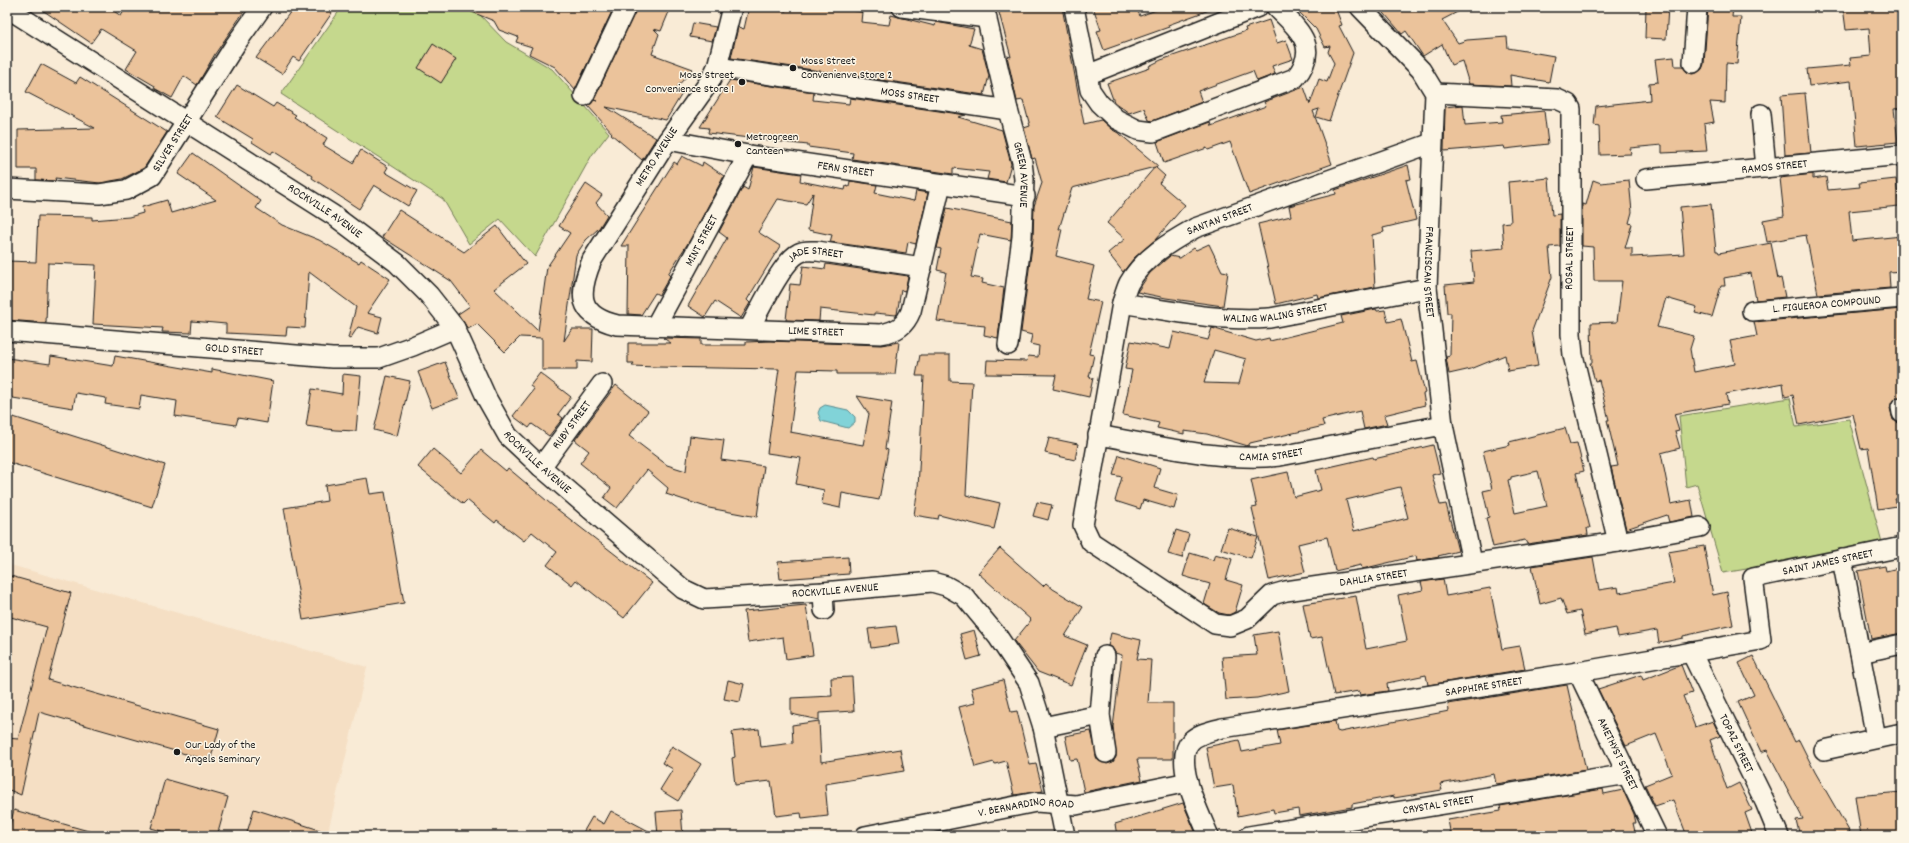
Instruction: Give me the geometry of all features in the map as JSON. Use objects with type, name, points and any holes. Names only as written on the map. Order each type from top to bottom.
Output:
[{"type":"street","name":"SILVER STREET","points":[[7,189],[100,194],[126,190],[152,176],[235,45],[262,7]]},
{"type":"street","points":[[584,96],[626,7]]},
{"type":"street","name":"METRO AVENUE","points":[[586,306],[582,291],[592,260],[668,140],[710,81],[717,67],[732,7]]},
{"type":"street","points":[[902,7],[986,13]]},
{"type":"street","points":[[1074,7],[1090,90],[1099,104],[1116,120],[1138,130],[1153,132],[1295,78],[1303,69],[1308,57],[1307,44],[1298,30],[1276,7]]},
{"type":"street","points":[[1087,74],[1258,7]]},
{"type":"street","points":[[1360,7],[1421,70],[1434,93]]},
{"type":"street","points":[[1693,63],[1697,7]]},
{"type":"street","name":"ROCKVILLE AVENUE","points":[[7,8],[333,215],[397,263],[429,295],[456,328],[486,399],[508,436],[541,467],[683,589],[704,599],[823,601],[932,582],[946,586],[964,596],[998,637],[1029,683],[1043,727],[1064,836]]},
{"type":"street","name":"GREEN AVENUE","points":[[986,13],[1008,110],[1022,162],[1024,196],[1022,237],[1008,345]]},
{"type":"street","name":"MOSS STREET","points":[[717,67],[1008,110]]},
{"type":"street","name":"FRANCISCAN STREET","points":[[1434,93],[1428,288],[1443,425],[1472,562]]},
{"type":"street","name":"ROSAL STREET","points":[[1434,93],[1557,99],[1568,104],[1572,109],[1571,334],[1573,355],[1618,542]]},
{"type":"street","points":[[1760,114],[1766,168]]},
{"type":"street","name":"FERN STREET","points":[[668,140],[748,155],[1024,196]]},
{"type":"street","name":"SANTAN STREET","points":[[1086,534],[1083,525],[1122,303],[1129,283],[1144,264],[1163,246],[1195,228],[1432,143]]},
{"type":"street","name":"MINT STREET","points":[[656,326],[748,155]]},
{"type":"street","name":"RAMOS STREET","points":[[1646,179],[1902,155]]},
{"type":"street","name":"LIME STREET","points":[[586,306],[592,316],[617,325],[881,334],[894,331],[901,327],[907,320],[922,267],[941,184]]},
{"type":"street","name":"JADE STREET","points":[[750,329],[786,264],[799,253],[806,250],[922,267]]},
{"type":"street","name":"WALING WALING STREET","points":[[1122,303],[1227,320],[1249,320],[1270,318],[1428,288]]},
{"type":"street","name":"L. FIGUEROA COMPOUND","points":[[1752,312],[1902,298]]},
{"type":"street","name":"GOLD STREET","points":[[7,331],[332,358],[379,358],[456,328]]},
{"type":"street","name":"RUBY STREET","points":[[541,467],[602,384]]},
{"type":"street","name":"CAMIA STREET","points":[[1098,435],[1234,457],[1258,458],[1280,456],[1443,425]]},
{"type":"street","name":"DAHLIA STREET","points":[[1086,534],[1091,542],[1215,624],[1230,626],[1247,619],[1272,594],[1472,562],[1618,542],[1700,527]]},
{"type":"street","name":"SAINT JAMES STREET","points":[[1754,578],[1902,547]]},
{"type":"street","points":[[1842,559],[1876,738]]},
{"type":"street","name":"SAPPHIRE STREET","points":[[1188,782],[1184,764],[1185,751],[1191,741],[1203,733],[1222,728],[1578,672],[1761,640],[1754,578]]},
{"type":"street","points":[[1860,653],[1902,644]]},
{"type":"street","name":"TOPAZ STREET","points":[[1691,652],[1765,802],[1779,836]]},
{"type":"street","points":[[1104,656],[1100,715],[1106,754]]},
{"type":"street","name":"AMETHYST STREET","points":[[1578,672],[1657,836]]},
{"type":"street","points":[[1043,727],[1100,715]]},
{"type":"street","points":[[1824,750],[1902,733]]},
{"type":"street","name":"CRYSTAL STREET","points":[[1249,836],[1628,774]]},
{"type":"street","points":[[1188,782],[1209,836]]},
{"type":"street","name":"V. BERNARDINO ROAD","points":[[864,836],[1036,802],[1076,805],[1188,782]]},
{"type":"shaded area","name":"Our Lady of the Angels Seminary","points":[[7,564],[367,667],[327,836],[7,836]]},
{"type":"green space","points":[[342,7],[480,7],[479,14],[506,42],[552,69],[609,133],[592,155],[535,257],[500,219],[469,244],[443,199],[281,94]]},
{"type":"green space","points":[[1790,398],[1796,427],[1849,419],[1883,546],[1723,573],[1697,484],[1686,487],[1679,416]]},
{"type":"water","points":[[825,405],[848,410],[855,417],[855,422],[848,428],[821,421],[818,413],[820,408]]},
{"type":"building","points":[[38,7],[108,7],[121,16],[125,9],[130,12],[134,7],[247,7],[215,54],[197,85],[184,76],[172,98],[126,69],[137,51],[101,29],[91,43]]},
{"type":"building","points":[[294,7],[336,7],[299,61],[293,57],[282,74],[256,58]]},
{"type":"building","points":[[462,7],[614,7],[575,90],[555,67],[529,54],[532,47],[516,42],[518,37],[499,30],[494,21]]},
{"type":"building","points":[[637,7],[671,7],[661,31],[654,29],[659,34],[652,54],[693,69],[676,88],[683,92],[666,120],[606,107],[656,138],[642,160],[611,134],[612,133],[588,106],[594,100]]},
{"type":"building","points":[[749,7],[768,7],[786,11],[787,7],[850,7],[850,10],[862,12],[861,22],[889,25],[891,15],[935,26],[936,22],[974,29],[969,45],[982,49],[989,76],[984,95],[731,58],[738,27],[744,29]]},
{"type":"building","points":[[1006,7],[1062,7],[1084,124],[1101,120],[1158,166],[1072,188],[1059,229],[1062,229],[1056,256],[1094,266],[1086,299],[1101,302],[1089,354],[1094,355],[1089,377],[1093,378],[1089,397],[1053,389],[1056,375],[986,374],[987,360],[1027,361],[1028,356],[1038,357],[1039,346],[1030,344],[1032,335],[1021,332],[1033,238],[1034,206],[1042,183],[1035,158],[1032,159],[1024,128],[1030,126],[1023,100],[1017,101],[1007,56],[1011,57],[998,9]]},
{"type":"building","points":[[1093,7],[1136,7],[1140,16],[1164,7],[1212,7],[1212,9],[1168,25],[1169,27],[1104,50],[1097,31],[1101,30]]},
{"type":"building","points":[[1294,7],[1335,7],[1342,25],[1339,26],[1353,53],[1329,121],[1316,117],[1319,109],[1313,111],[1332,164],[1249,194],[1230,142],[1208,150],[1207,148],[1164,163],[1157,142],[1210,122],[1211,126],[1266,106],[1264,102],[1304,87],[1310,104],[1319,79],[1327,82],[1334,63],[1328,52],[1330,46],[1325,47],[1316,29]]},
{"type":"building","points":[[1379,7],[1467,7],[1442,20],[1458,43],[1467,40],[1507,37],[1508,48],[1554,56],[1549,82],[1510,75],[1511,86],[1469,84],[1462,61],[1451,65],[1442,44],[1423,56],[1406,31],[1402,34]]},
{"type":"building","points":[[1646,7],[1668,7],[1666,39],[1645,38]]},
{"type":"building","points":[[1708,7],[1733,7],[1732,17],[1741,17],[1737,64],[1726,63],[1725,103],[1710,102],[1714,122],[1704,124],[1707,151],[1662,153],[1662,145],[1630,148],[1631,154],[1600,155],[1599,126],[1594,125],[1596,106],[1650,100],[1649,83],[1658,82],[1655,59],[1674,57],[1675,66],[1683,66],[1687,72],[1692,74],[1697,73],[1702,69],[1704,64]]},
{"type":"building","points":[[1843,7],[1891,7],[1891,11],[1902,10],[1902,108],[1894,109],[1898,142],[1857,146],[1851,81],[1809,86],[1807,69],[1851,65],[1850,58],[1871,56],[1869,28],[1846,30]]},
{"type":"building","points":[[1269,20],[1277,43],[1286,40],[1293,59],[1272,66],[1275,74],[1257,81],[1253,71],[1198,91],[1202,102],[1152,121],[1149,120],[1144,108],[1129,113],[1114,102],[1107,83],[1150,68],[1149,66],[1161,60],[1246,31],[1245,28]]},
{"type":"building","points":[[693,23],[716,27],[712,41],[690,37]]},
{"type":"building","points":[[433,44],[456,59],[441,83],[418,68]]},
{"type":"building","points":[[41,64],[76,83],[80,77],[167,132],[144,168],[122,179],[100,183],[55,178],[56,181],[36,180],[36,169],[18,169],[18,130],[95,128],[26,92]]},
{"type":"building","points":[[730,80],[814,92],[813,100],[849,104],[850,98],[966,115],[958,117],[1002,130],[1011,164],[1006,182],[987,179],[989,172],[953,168],[953,174],[852,159],[853,153],[808,147],[808,145],[708,133],[709,128],[700,127]]},
{"type":"building","points":[[237,85],[273,107],[276,103],[296,115],[294,117],[327,138],[323,145],[353,163],[361,150],[388,167],[385,172],[417,191],[408,206],[374,185],[359,209],[312,178],[313,176],[273,151],[271,154],[252,142],[253,139],[217,117]]},
{"type":"building","points":[[1805,93],[1811,153],[1785,155],[1781,95]]},
{"type":"building","points":[[1463,105],[1465,125],[1502,122],[1501,115],[1544,111],[1548,144],[1505,149],[1504,146],[1444,151],[1445,107]]},
{"type":"building","points":[[193,153],[261,201],[256,208],[282,225],[319,240],[359,263],[361,260],[390,279],[367,313],[382,317],[378,333],[358,327],[350,339],[348,338],[356,307],[309,272],[305,328],[287,327],[286,336],[226,333],[226,324],[192,321],[191,333],[162,332],[163,328],[93,324],[96,265],[48,263],[46,323],[7,320],[7,261],[36,262],[38,216],[92,217],[92,220],[129,217],[143,213],[142,207],[167,200],[171,213],[216,200],[178,174]]},
{"type":"building","points":[[682,156],[702,166],[703,162],[724,176],[690,240],[668,274],[670,276],[659,295],[655,293],[641,315],[628,314],[629,246],[621,246],[674,162],[677,164]]},
{"type":"building","points":[[1408,165],[1411,179],[1406,180],[1416,220],[1383,228],[1384,232],[1372,235],[1375,287],[1318,298],[1317,294],[1276,304],[1258,224],[1291,216],[1289,206],[1336,194],[1335,190]]},
{"type":"building","points":[[754,167],[801,174],[800,181],[845,190],[846,186],[849,187],[850,181],[877,185],[875,193],[914,201],[916,191],[928,193],[916,244],[908,242],[906,253],[830,242],[832,235],[808,230],[813,193],[806,204],[778,199],[758,232],[780,246],[747,300],[750,303],[741,318],[715,301],[705,317],[688,306],[727,238],[719,232],[743,187],[748,190]]},
{"type":"building","points":[[1155,167],[1165,176],[1159,183],[1185,205],[1156,239],[1134,258],[1123,272],[1108,253],[1125,239],[1107,223]]},
{"type":"building","points":[[1813,174],[1813,179],[1826,177],[1828,190],[1860,187],[1859,183],[1896,179],[1899,206],[1849,211],[1852,241],[1902,236],[1902,271],[1889,272],[1890,288],[1818,294],[1806,235],[1767,242],[1763,220],[1784,216],[1780,178]]},
{"type":"building","points":[[1549,178],[1552,215],[1560,214],[1560,246],[1549,247],[1552,277],[1532,331],[1538,366],[1508,371],[1505,355],[1471,369],[1449,374],[1446,357],[1450,356],[1451,313],[1447,313],[1445,285],[1474,282],[1471,251],[1504,248],[1502,223],[1511,222],[1508,182]]},
{"type":"building","points":[[1593,180],[1601,183],[1629,180],[1632,212],[1629,223],[1632,224],[1625,248],[1632,248],[1632,257],[1684,254],[1680,207],[1711,204],[1716,251],[1719,253],[1771,243],[1778,279],[1781,278],[1785,297],[1756,300],[1751,273],[1724,278],[1725,286],[1721,286],[1712,317],[1695,313],[1697,307],[1666,298],[1657,327],[1694,336],[1690,349],[1694,372],[1735,364],[1730,341],[1757,336],[1754,322],[1902,309],[1902,396],[1894,399],[1890,408],[1893,420],[1902,424],[1902,498],[1895,499],[1897,506],[1878,509],[1868,448],[1861,449],[1853,414],[1799,425],[1793,395],[1785,397],[1783,383],[1726,394],[1728,404],[1674,414],[1679,430],[1675,431],[1680,448],[1661,453],[1671,504],[1691,500],[1694,517],[1669,522],[1667,515],[1626,529],[1611,467],[1618,466],[1607,420],[1609,420],[1599,380],[1595,381],[1590,363],[1592,363],[1591,323],[1617,322],[1622,281],[1594,281],[1593,247],[1582,246],[1582,204],[1586,205]]},
{"type":"building","points":[[586,184],[602,195],[596,203],[607,215],[599,228],[586,240],[576,255],[564,341],[572,329],[593,329],[592,362],[577,361],[577,370],[542,370],[542,338],[520,337],[505,352],[477,324],[468,329],[458,314],[470,306],[451,281],[382,237],[399,210],[464,252],[497,226],[526,264],[494,289],[538,331],[547,267],[570,233],[559,226]]},
{"type":"building","points":[[947,208],[1012,221],[1011,240],[980,234],[971,277],[983,279],[982,283],[1004,288],[998,338],[984,335],[985,326],[937,321],[946,272],[937,270],[941,249],[937,248]]},
{"type":"building","points":[[1209,244],[1222,271],[1228,272],[1223,306],[1166,298],[1137,292],[1150,273],[1170,256],[1180,258],[1194,248],[1196,250]]},
{"type":"building","points":[[826,264],[908,276],[905,291],[901,290],[897,314],[874,313],[874,315],[820,309],[819,321],[786,320],[790,284],[800,285],[803,266],[825,269]]},
{"type":"building","points":[[1376,309],[1377,311],[1385,310],[1388,322],[1401,319],[1412,362],[1417,361],[1425,393],[1423,394],[1425,405],[1384,415],[1387,424],[1364,429],[1360,411],[1322,420],[1324,426],[1250,443],[1248,446],[1207,434],[1184,431],[1184,434],[1157,428],[1159,423],[1123,415],[1132,370],[1125,369],[1131,341],[1170,349],[1174,332],[1208,340],[1212,328],[1256,341],[1269,338],[1270,341],[1343,323],[1341,316]],"holes":[[[1214,350],[1246,359],[1239,384],[1204,383]]]},
{"type":"building","points":[[663,338],[701,339],[701,345],[746,345],[746,342],[770,341],[881,345],[899,342],[895,374],[837,374],[837,371],[798,370],[790,432],[863,445],[869,414],[857,396],[892,402],[885,449],[888,450],[879,500],[842,493],[840,508],[822,504],[824,490],[796,484],[801,458],[767,453],[779,369],[656,367],[632,366],[634,363],[628,363],[628,343],[671,343]]},
{"type":"building","points":[[920,355],[950,355],[950,381],[972,382],[966,495],[1000,503],[994,529],[939,515],[938,519],[914,515],[918,488],[924,376],[916,376]]},
{"type":"building","points":[[51,356],[113,366],[115,356],[212,373],[212,369],[273,381],[267,423],[238,418],[236,425],[175,416],[177,401],[141,395],[139,409],[105,404],[106,398],[76,393],[73,408],[7,397],[7,358],[50,364]]},
{"type":"building","points":[[445,362],[459,398],[432,408],[418,372]]},
{"type":"building","points":[[540,373],[571,397],[558,414],[563,418],[549,436],[532,424],[529,428],[513,416],[534,389],[530,386]]},
{"type":"building","points":[[343,374],[361,376],[356,431],[306,426],[312,389],[342,394]]},
{"type":"building","points":[[387,376],[410,381],[397,436],[374,430]]},
{"type":"building","points":[[616,385],[648,411],[629,436],[667,465],[686,471],[690,436],[724,440],[721,460],[764,466],[757,517],[709,508],[666,494],[668,488],[647,470],[617,508],[604,498],[611,488],[580,463],[589,451],[575,440]]},
{"type":"building","points":[[7,415],[165,465],[152,507],[7,462]]},
{"type":"building","points":[[1565,428],[1570,444],[1577,443],[1584,471],[1576,473],[1590,528],[1587,528],[1588,535],[1527,544],[1525,540],[1493,547],[1486,518],[1489,517],[1483,491],[1492,489],[1483,451],[1510,445],[1509,442]],"holes":[[[1538,471],[1547,506],[1515,513],[1508,480],[1511,479],[1511,477]]]},
{"type":"building","points":[[1049,438],[1078,444],[1075,460],[1045,453]]},
{"type":"building","points":[[1433,445],[1440,473],[1432,475],[1440,505],[1446,504],[1458,551],[1438,556],[1439,557],[1417,561],[1416,556],[1362,569],[1361,565],[1335,571],[1327,537],[1298,544],[1305,572],[1269,580],[1252,508],[1257,507],[1251,480],[1288,472],[1294,497],[1321,490],[1316,470],[1373,457],[1374,459]],"holes":[[[1400,487],[1408,518],[1354,531],[1346,500]]]},
{"type":"building","points":[[433,449],[461,473],[481,450],[506,471],[508,468],[553,506],[652,583],[624,618],[576,580],[572,585],[547,565],[557,552],[532,532],[524,541],[497,520],[495,523],[467,500],[463,504],[418,467]]},
{"type":"building","points":[[1119,455],[1160,468],[1154,488],[1178,495],[1174,509],[1143,500],[1140,509],[1115,501],[1122,477],[1113,475]]},
{"type":"building","points":[[367,478],[370,494],[385,492],[404,603],[303,620],[284,508],[327,501],[325,485]]},
{"type":"building","points":[[1037,502],[1052,505],[1048,520],[1033,516]]},
{"type":"building","points":[[1228,528],[1258,537],[1251,558],[1221,549]]},
{"type":"building","points":[[1176,530],[1189,534],[1182,558],[1168,554]]},
{"type":"building","points":[[1704,546],[1713,595],[1727,592],[1733,625],[1659,643],[1657,630],[1618,637],[1616,628],[1585,634],[1580,611],[1567,614],[1561,598],[1540,604],[1532,566],[1593,557],[1599,590],[1618,587],[1619,593],[1674,583],[1668,552]]},
{"type":"building","points":[[1000,548],[1043,586],[1046,583],[1053,589],[1083,607],[1065,636],[1087,645],[1071,685],[1038,672],[1014,641],[1031,620],[978,573]]},
{"type":"building","points":[[1190,553],[1213,560],[1215,554],[1232,559],[1226,580],[1243,585],[1235,612],[1229,615],[1219,613],[1204,604],[1210,584],[1183,576]]},
{"type":"building","points":[[848,557],[849,574],[780,579],[778,562]]},
{"type":"building","points":[[1885,566],[1886,571],[1902,567],[1902,633],[1871,639],[1858,571]]},
{"type":"building","points":[[7,575],[71,593],[48,680],[219,729],[210,761],[39,712],[21,795],[7,789],[7,738],[18,739],[47,627],[7,616]]},
{"type":"building","points":[[1443,579],[1446,596],[1490,588],[1502,649],[1520,646],[1525,669],[1428,685],[1426,675],[1387,683],[1388,691],[1360,695],[1359,691],[1334,695],[1322,637],[1310,639],[1303,604],[1356,596],[1366,649],[1407,641],[1398,595],[1423,590],[1421,582]]},
{"type":"building","points":[[806,605],[813,655],[786,659],[783,637],[748,642],[744,611]]},
{"type":"building","points":[[896,626],[899,644],[871,648],[868,629]]},
{"type":"building","points":[[974,630],[981,656],[967,660],[960,634]]},
{"type":"building","points":[[1278,631],[1289,691],[1257,698],[1226,700],[1222,657],[1257,655],[1254,635]]},
{"type":"building","points":[[1111,633],[1141,640],[1137,659],[1151,660],[1148,703],[1173,703],[1173,759],[1137,759],[1142,780],[1084,792],[1077,759],[1070,760],[1065,736],[1091,731],[1098,760],[1107,764],[1113,762],[1116,757],[1113,727],[1122,655],[1115,653],[1112,647],[1108,646]]},
{"type":"building","points":[[1753,656],[1795,742],[1799,740],[1815,772],[1852,836],[1800,836],[1796,820],[1803,819],[1767,750],[1761,752],[1738,702],[1754,695],[1739,663]]},
{"type":"building","points":[[1681,665],[1692,693],[1683,696],[1695,727],[1713,721],[1720,736],[1710,740],[1727,789],[1739,783],[1752,810],[1745,813],[1753,836],[1687,836],[1673,800],[1655,806],[1645,785],[1672,774],[1656,734],[1626,746],[1598,689],[1641,675],[1643,680]]},
{"type":"building","points":[[852,677],[854,711],[819,713],[819,720],[791,714],[791,698],[832,696],[831,678]]},
{"type":"building","points":[[728,680],[744,684],[740,702],[724,699]]},
{"type":"building","points":[[1003,680],[1011,712],[1017,711],[1030,765],[1036,764],[1043,791],[1014,795],[1006,761],[995,764],[994,762],[975,767],[959,707],[975,703],[971,688]]},
{"type":"building","points":[[1567,685],[1586,770],[1496,784],[1494,774],[1440,784],[1442,790],[1394,798],[1394,796],[1352,804],[1352,807],[1299,816],[1298,809],[1274,813],[1273,809],[1238,816],[1233,785],[1214,788],[1206,747],[1239,740],[1242,752],[1280,745],[1277,730],[1335,721],[1337,731],[1340,732],[1449,711],[1448,704]]},
{"type":"building","points":[[819,721],[821,762],[900,749],[904,771],[825,784],[828,816],[802,819],[801,813],[776,816],[771,781],[735,785],[732,758],[735,757],[732,732],[759,729],[761,747],[793,743],[792,725]]},
{"type":"building","points":[[672,746],[701,764],[678,801],[660,790],[673,769],[662,763]]},
{"type":"building","points":[[165,779],[228,797],[217,836],[179,836],[151,828]]},
{"type":"building","points":[[1603,789],[1604,794],[1623,790],[1634,814],[1636,823],[1633,823],[1636,836],[1451,836],[1448,820],[1501,811],[1500,806]]},
{"type":"building","points":[[1902,792],[1902,836],[1861,836],[1855,796]]},
{"type":"building","points":[[1183,803],[1197,836],[1117,836],[1115,824]]},
{"type":"building","points":[[254,809],[329,833],[328,836],[246,836]]},
{"type":"building","points":[[14,810],[92,832],[91,836],[7,836]]},
{"type":"building","points":[[681,810],[683,836],[658,836],[656,812]]},
{"type":"building","points":[[611,811],[658,836],[581,836],[592,817],[604,824]]},
{"type":"place","name":"Moss Street Convenienve Store 2","points":[[793,68]]},
{"type":"place","name":"Moss Street Convenience Store 1","points":[[742,82]]},
{"type":"place","name":"Metrogreen Canteen","points":[[738,144]]},
{"type":"place","name":"Our Lady of the Angels Seminary","points":[[177,752]]}]
